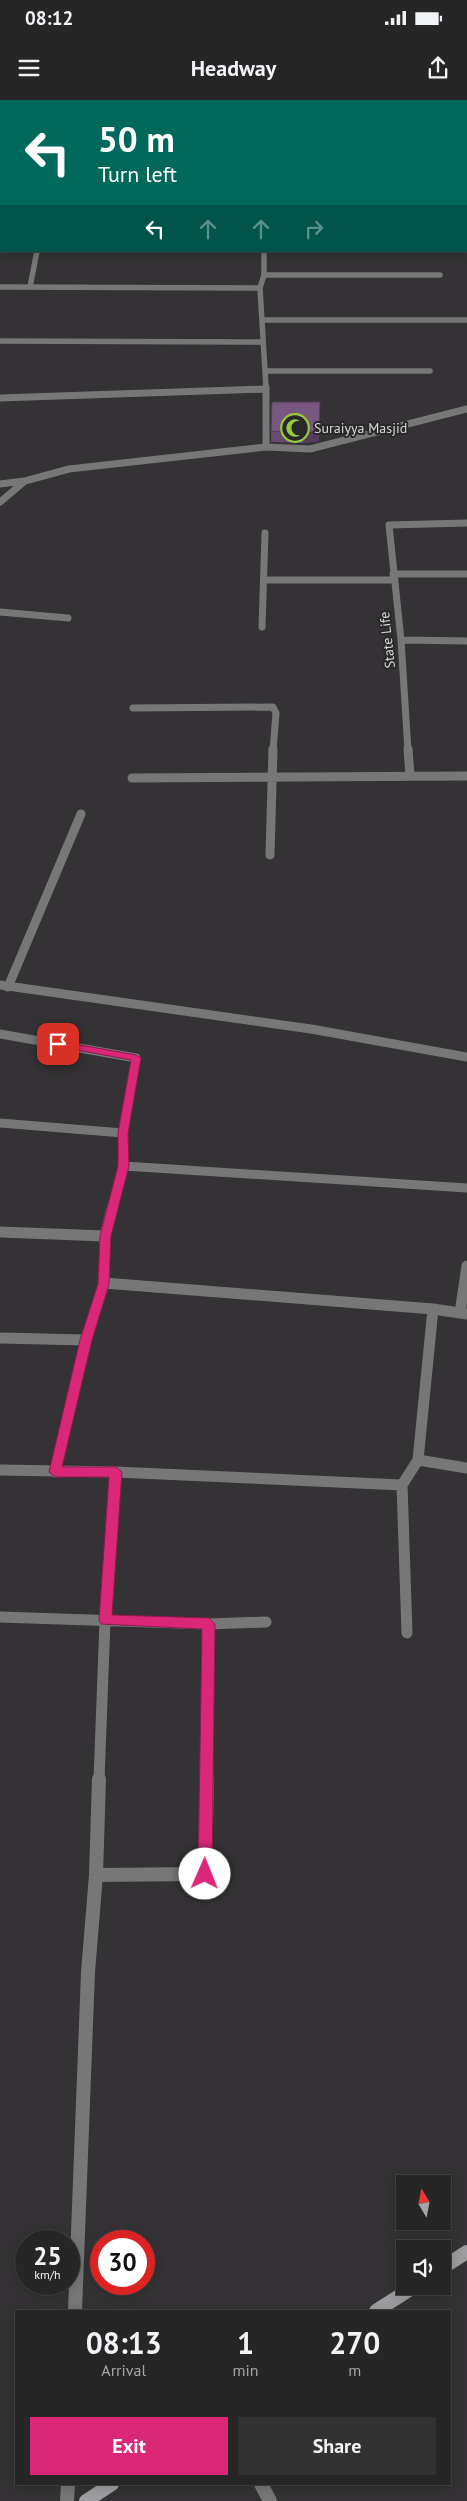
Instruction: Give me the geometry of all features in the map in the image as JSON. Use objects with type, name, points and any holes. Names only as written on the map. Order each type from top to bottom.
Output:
[{"type":"main road","points":[[451,2262],[467,2252]]},
{"type":"main road","points":[[378,2310],[401,2295]]},
{"type":"main road","points":[[86,2501],[110,2485]]},
{"type":"street","points":[[30,287],[37,252]]},
{"type":"street","points":[[264,252],[264,275],[260,288],[266,372],[266,447]]},
{"type":"street","points":[[264,275],[440,275]]},
{"type":"street","points":[[0,287],[260,288]]},
{"type":"street","points":[[263,320],[467,320]]},
{"type":"street","points":[[0,341],[263,342]]},
{"type":"street","points":[[266,372],[430,371]]},
{"type":"street","points":[[0,398],[266,389]]},
{"type":"street","points":[[0,484],[26,481],[69,469],[266,447],[310,449],[467,409]]},
{"type":"street","points":[[0,502],[26,481]]},
{"type":"street","name":"State Life","points":[[410,774],[401,640],[388,525],[467,523]]},
{"type":"street","points":[[262,627],[266,533]]},
{"type":"street","points":[[265,580],[467,574]]},
{"type":"street","points":[[0,612],[68,618]]},
{"type":"street","points":[[401,640],[467,641]]},
{"type":"street","points":[[133,708],[266,706],[273,708],[276,713],[271,776],[270,855]]},
{"type":"street","points":[[132,778],[410,774],[467,776]]},
{"type":"street","points":[[81,814],[4,986],[311,1030],[467,1057]]},
{"type":"street","points":[[0,1034],[136,1058],[123,1133],[124,1166],[105,1236],[104,1284],[86,1340],[55,1472]]},
{"type":"street","points":[[0,1123],[123,1133]]},
{"type":"street","points":[[124,1166],[467,1188]]},
{"type":"street","points":[[0,1232],[105,1236]]},
{"type":"street","points":[[104,1284],[433,1309],[463,1314],[467,1266]]},
{"type":"street","points":[[407,1633],[402,1485],[418,1460],[433,1309]]},
{"type":"street","points":[[0,1338],[86,1340]]},
{"type":"street","points":[[418,1460],[467,1468]]},
{"type":"street","points":[[0,1470],[116,1472],[402,1485]]},
{"type":"street","points":[[75,2310],[88,1972],[96,1874],[105,1620],[116,1472]]},
{"type":"street","points":[[0,1617],[209,1624],[266,1622]]},
{"type":"street","points":[[96,1874],[205,1874],[209,1624]]},
{"type":"street","points":[[67,2501],[68,2485]]},
{"type":"street","points":[[262,2485],[270,2501]]},
{"type":"building","name":"Suraiyya Masjid","points":[[272,402],[320,402],[319,431],[303,433],[271,431]]},
{"type":"place","name":"Suraiyya Masjid","points":[[295,428]]},
{"type":"route","points":[[58,1044],[136,1058],[123,1133],[124,1166],[105,1236],[104,1284],[86,1340],[55,1472],[116,1472],[105,1620],[209,1624],[205,1874]]}]
